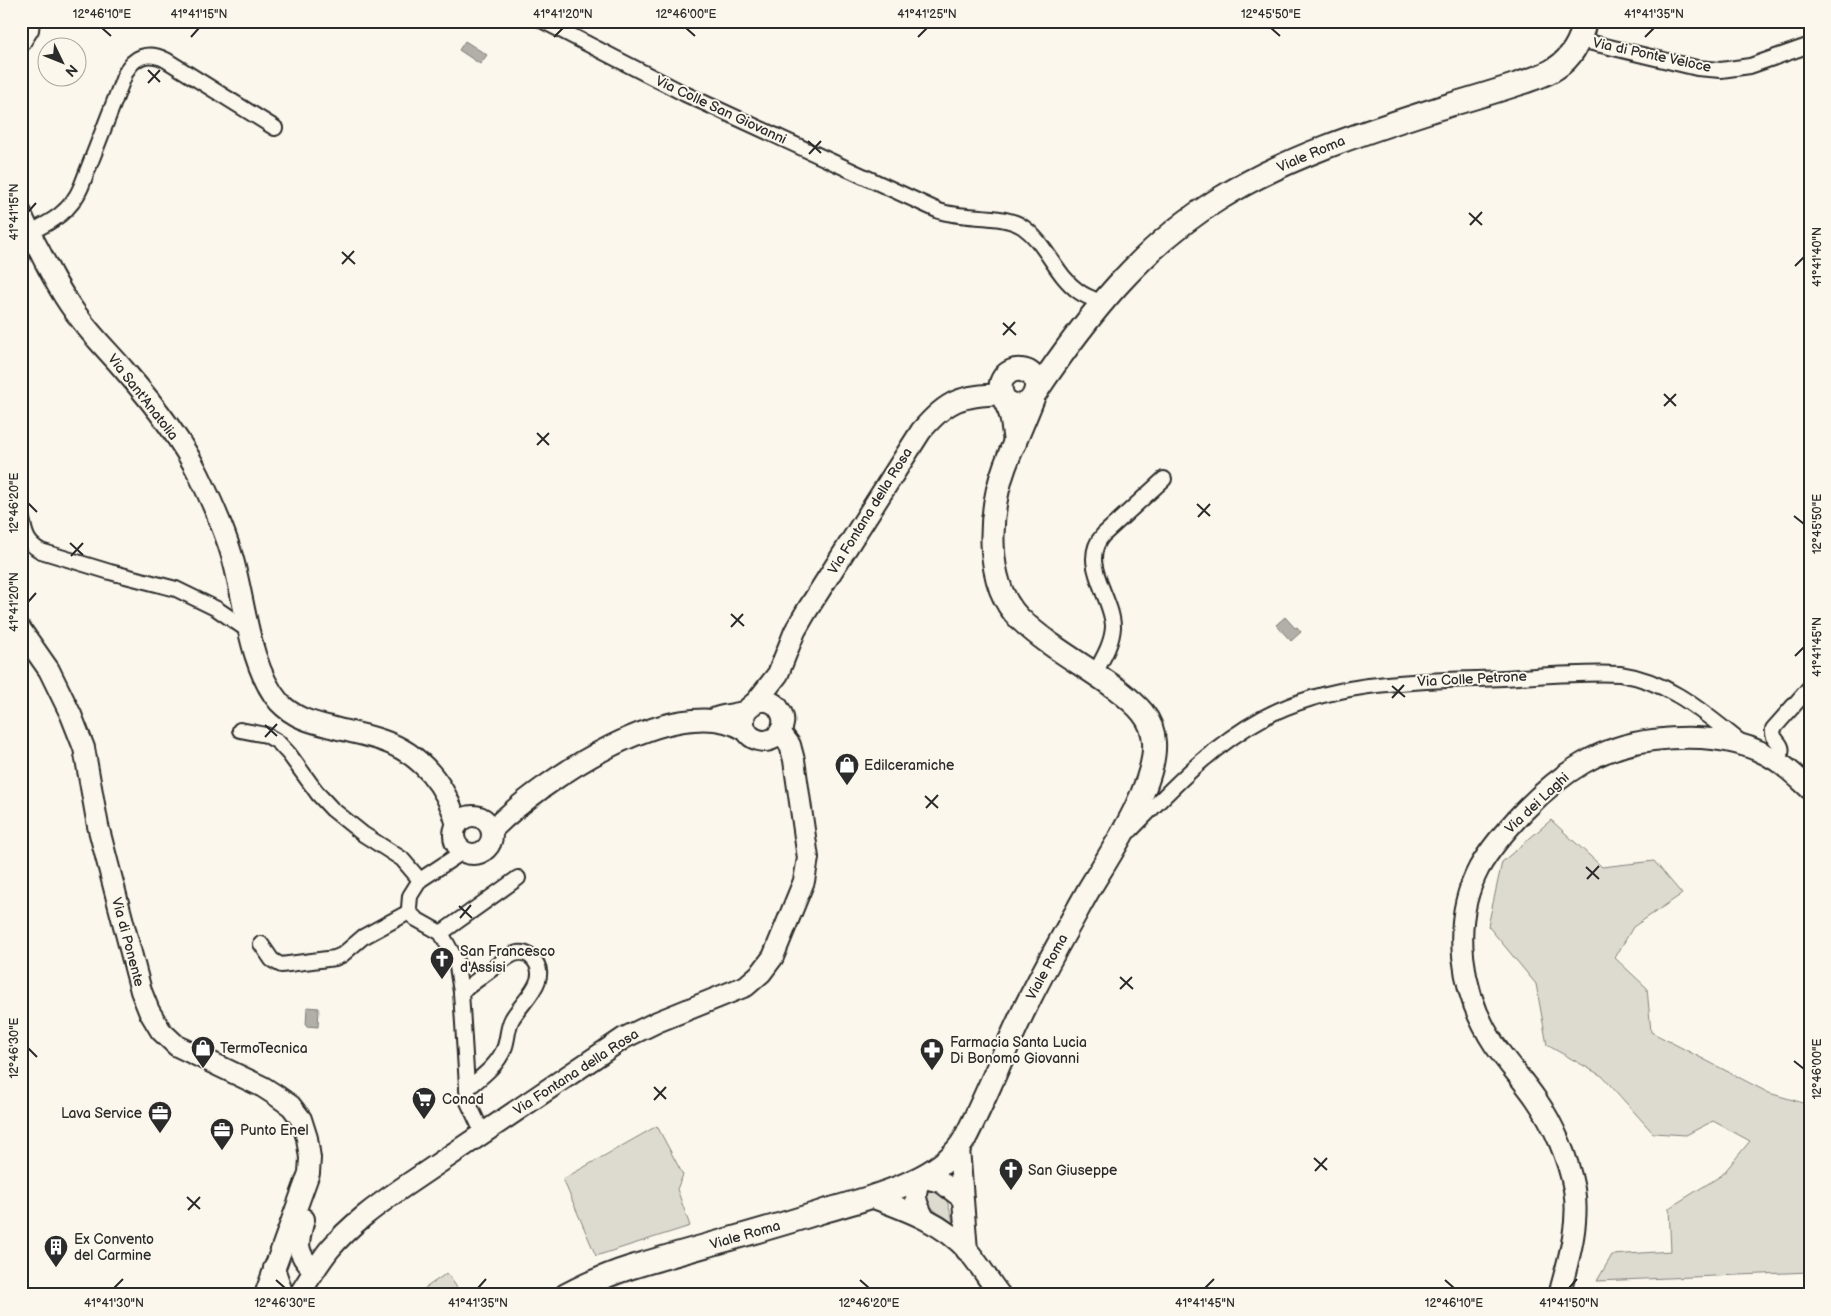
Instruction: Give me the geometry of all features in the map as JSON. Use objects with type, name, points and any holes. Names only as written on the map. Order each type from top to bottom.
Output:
[{"type":"main road","name":"Viale Roma","points":[[566,1295],[606,1276],[871,1197],[921,1177],[948,1159],[959,1148],[1030,998],[1113,848],[1147,781],[1153,760],[1154,740],[1150,725],[1140,708],[1095,673],[1045,640],[1020,619],[1011,609],[1001,590],[994,558],[994,518],[997,495],[1005,467],[1034,395],[1103,302],[1145,258],[1179,227],[1208,206],[1247,183],[1314,152],[1370,130],[1544,75],[1565,62],[1581,35]]},
{"type":"main road","name":"Via Sant'Anatolia","points":[[21,212],[56,283],[71,307],[155,406],[195,467],[228,544],[258,663],[266,683],[286,709],[303,720],[393,744],[414,758],[441,785],[453,809],[471,831]]},
{"type":"main road","name":"Viale Roma","points":[[1016,371],[1055,349],[1082,329]]},
{"type":"main road","points":[[1015,444],[1011,415],[1003,397],[1001,382],[1016,371]]},
{"type":"main road","points":[[959,399],[982,383],[1016,371],[1032,376],[1035,381],[1034,395],[1030,402],[1019,406],[1014,405],[1003,397]]},
{"type":"main road","name":"Via Fontana della Rosa","points":[[749,714],[778,674],[802,618],[907,451],[927,425],[942,410],[959,399],[1003,397]]},
{"type":"main road","name":"Via di Ponente","points":[[21,630],[49,670],[71,715],[84,748],[98,826],[141,991],[149,1012],[162,1031],[177,1046],[277,1096],[296,1112],[304,1129],[310,1169],[305,1188],[265,1295]]},
{"type":"main road","name":"Via Fontana della Rosa","points":[[299,1295],[314,1270],[340,1238],[369,1212],[402,1188],[637,1031],[746,986],[762,973],[776,952],[806,873],[808,858],[796,776],[782,752],[776,729],[778,674]]},
{"type":"main road","points":[[471,831],[506,816],[572,767],[612,745],[635,735],[664,726],[711,719],[735,724],[749,714],[768,701],[779,708],[776,729],[754,739],[749,714]]},
{"type":"main road","name":"Via dei Laghi","points":[[1559,1295],[1571,1244],[1575,1206],[1574,1188],[1565,1158],[1550,1123],[1532,1093],[1493,1042],[1481,1019],[1468,982],[1464,964],[1463,936],[1466,906],[1473,881],[1490,852],[1527,808],[1568,773],[1596,755],[1623,745],[1654,740],[1716,739],[1744,744],[1777,761],[1809,786]]},
{"type":"main road","points":[[959,1148],[967,1251]]},
{"type":"main road","points":[[924,1218],[915,1196],[921,1177],[941,1182],[962,1198]]},
{"type":"main road","name":"Via di Ponente","points":[[305,1188],[307,1206],[298,1245],[305,1261],[314,1270]]},
{"type":"main road","points":[[871,1197],[924,1218],[944,1231],[967,1251],[1000,1295]]},
{"type":"main road","points":[[274,1268],[283,1295]]},
{"type":"street","points":[[21,46],[31,30],[32,21]]},
{"type":"street","name":"Via Colle San Giovanni","points":[[543,21],[677,90],[935,209],[958,216],[1003,220],[1018,224],[1031,234],[1077,291],[1103,302]]},
{"type":"street","name":"Via di Ponte Veloce","points":[[1581,35],[1697,68],[1715,70],[1744,67],[1810,45]]},
{"type":"street","points":[[30,232],[52,221],[73,202],[81,187],[125,74],[132,63],[141,56],[152,55],[166,60],[275,128]]},
{"type":"street","points":[[1095,673],[1110,644],[1112,628],[1111,614],[1096,568],[1094,555],[1096,546],[1103,535],[1164,479]]},
{"type":"street","points":[[21,515],[27,540],[40,551],[176,589],[217,609],[250,631]]},
{"type":"street","name":"Via Colle Petrone","points":[[1113,848],[1183,777],[1233,736],[1284,707],[1301,700],[1336,691],[1421,682],[1620,674],[1648,680],[1679,694],[1744,744]]},
{"type":"street","points":[[1777,761],[1782,749],[1773,736],[1773,729],[1778,721],[1810,687]]},
{"type":"street","points":[[240,730],[266,734],[278,742],[332,809],[363,834],[402,859],[420,880]]},
{"type":"street","points":[[471,831],[446,862],[420,880],[410,896],[409,912],[418,921],[441,934],[456,960],[461,992],[467,1089],[470,1108],[484,1134]]},
{"type":"street","points":[[441,934],[518,878]]},
{"type":"street","points":[[261,944],[272,960],[281,965],[335,958],[342,955],[364,937],[409,912]]},
{"type":"street","points":[[461,992],[516,953],[520,952],[533,959],[538,972],[537,985],[512,1021],[502,1053],[484,1074],[467,1089]]},
{"type":"shaded area","points":[[465,41],[487,55],[480,64],[459,50]]},
{"type":"shaded area","points":[[1285,617],[1301,632],[1291,641],[1276,625]]},
{"type":"shaded area","points":[[1551,820],[1602,867],[1654,861],[1682,894],[1633,927],[1615,958],[1647,988],[1651,1032],[1769,1093],[1810,1105],[1810,1272],[1597,1281],[1612,1255],[1671,1251],[1669,1208],[1722,1175],[1750,1141],[1713,1121],[1686,1135],[1653,1133],[1602,1076],[1547,1045],[1536,984],[1488,926],[1502,862]]},
{"type":"shaded area","points":[[307,1007],[319,1008],[318,1027],[306,1026]]},
{"type":"shaded area","points":[[657,1126],[683,1175],[677,1189],[690,1226],[596,1256],[563,1179]]},
{"type":"shaded area","points":[[933,1188],[944,1191],[957,1234],[926,1201],[926,1194]]},
{"type":"shaded area","points":[[447,1273],[462,1295],[415,1295]]},
{"type":"place","name":"Edilceramiche","points":[[847,786]]},
{"type":"place","name":"San Francesco d'Assisi","points":[[442,980]]},
{"type":"place","name":"TermoTecnica","points":[[203,1069]]},
{"type":"place","name":"Farmacia Santa Lucia Di Bonomo Giovanni","points":[[932,1071]]},
{"type":"place","name":"Conad","points":[[424,1120]]},
{"type":"place","name":"Lava Service","points":[[160,1134]]},
{"type":"place","name":"Punto Enel","points":[[222,1151]]},
{"type":"place","name":"San Giuseppe","points":[[1011,1191]]},
{"type":"place","name":"Ex Convento del Carmine","points":[[56,1268]]}]
